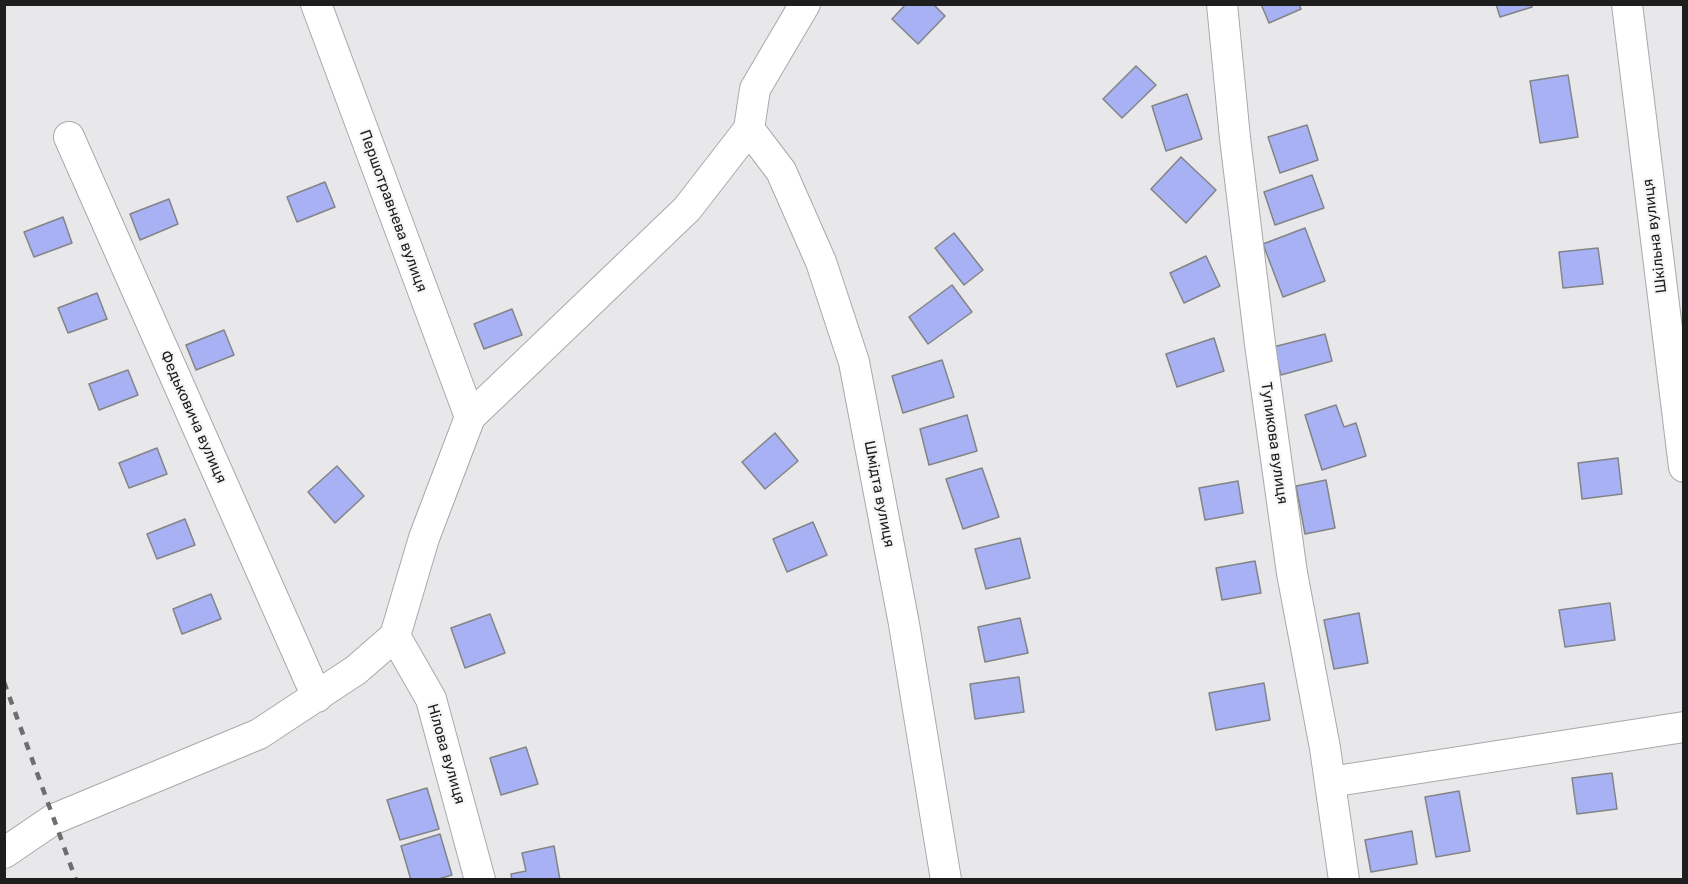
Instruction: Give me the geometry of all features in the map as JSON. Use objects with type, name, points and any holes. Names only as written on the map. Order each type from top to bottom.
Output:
[{"type":"street","name":"Першотравнева вулиця","points":[[316,4],[470,417]]},
{"type":"street","points":[[4,854],[54,819],[260,734],[356,670],[395,636],[424,538],[470,417],[687,209],[749,129],[755,89],[805,4]]},
{"type":"street","name":"Тупикова вулиця","points":[[1222,4],[1235,138],[1260,344],[1292,573],[1330,782],[1344,879]]},
{"type":"street","name":"Шкільна вулиця","points":[[1628,4],[1683,467]]},
{"type":"street","name":"Шмідта вулиця","points":[[749,129],[781,171],[821,262],[854,362],[904,624],[946,879]]},
{"type":"street","name":"Федьковича вулиця","points":[[69,137],[317,697]]},
{"type":"street","name":"Нілова вулиця","points":[[395,636],[431,699],[480,879]]},
{"type":"street","points":[[1330,782],[1683,727]]},
{"type":"building","points":[[906,4],[933,4],[945,16],[918,44],[892,19]]},
{"type":"building","points":[[1261,4],[1299,4],[1301,9],[1269,23]]},
{"type":"building","points":[[1496,4],[1532,4],[1532,7],[1500,17]]},
{"type":"building","points":[[1136,66],[1156,85],[1122,118],[1103,99]]},
{"type":"building","points":[[1568,75],[1578,137],[1540,143],[1530,81]]},
{"type":"building","points":[[1187,94],[1202,139],[1166,151],[1152,106]]},
{"type":"building","points":[[1307,125],[1318,160],[1280,173],[1268,137]]},
{"type":"building","points":[[1181,157],[1216,190],[1186,223],[1151,189]]},
{"type":"building","points":[[1312,175],[1324,208],[1275,225],[1264,192]]},
{"type":"building","points":[[325,182],[335,207],[297,222],[287,197]]},
{"type":"building","points":[[169,199],[178,224],[140,240],[130,214]]},
{"type":"building","points":[[63,217],[72,243],[34,257],[24,232]]},
{"type":"building","points":[[1305,228],[1325,281],[1283,297],[1263,244]]},
{"type":"building","points":[[954,233],[983,270],[964,285],[935,248]]},
{"type":"building","points":[[1598,248],[1603,284],[1563,288],[1559,252]]},
{"type":"building","points":[[1206,256],[1220,286],[1184,303],[1170,273]]},
{"type":"building","points":[[952,285],[972,312],[928,344],[909,317]]},
{"type":"building","points":[[97,293],[107,319],[68,333],[58,308]]},
{"type":"building","points":[[512,309],[522,335],[484,349],[474,324]]},
{"type":"building","points":[[224,330],[234,355],[196,370],[186,345]]},
{"type":"building","points":[[1325,334],[1332,361],[1281,375],[1273,347]]},
{"type":"building","points":[[1214,338],[1224,371],[1177,387],[1166,354]]},
{"type":"building","points":[[942,360],[954,397],[903,413],[892,376]]},
{"type":"building","points":[[128,370],[138,395],[99,410],[89,384]]},
{"type":"building","points":[[1336,405],[1344,427],[1356,423],[1366,456],[1322,470],[1305,415]]},
{"type":"building","points":[[967,415],[977,451],[929,465],[920,429]]},
{"type":"building","points":[[775,433],[798,461],[765,489],[742,462]]},
{"type":"building","points":[[157,448],[167,474],[129,488],[119,463]]},
{"type":"building","points":[[1618,458],[1622,494],[1582,499],[1578,463]]},
{"type":"building","points":[[337,466],[364,496],[335,523],[308,492]]},
{"type":"building","points":[[982,468],[999,517],[963,529],[946,479]]},
{"type":"building","points":[[1326,480],[1335,528],[1305,534],[1296,486]]},
{"type":"building","points":[[1238,481],[1243,513],[1205,520],[1199,488]]},
{"type":"building","points":[[185,519],[195,545],[157,559],[147,534]]},
{"type":"building","points":[[813,522],[827,555],[787,572],[773,539]]},
{"type":"building","points":[[1020,538],[1030,578],[986,589],[975,549]]},
{"type":"building","points":[[1255,561],[1261,593],[1222,600],[1216,568]]},
{"type":"building","points":[[211,594],[221,619],[182,634],[173,609]]},
{"type":"building","points":[[1610,603],[1615,640],[1565,647],[1559,610]]},
{"type":"building","points":[[1359,613],[1368,663],[1334,669],[1324,620]]},
{"type":"building","points":[[490,614],[505,653],[465,668],[451,628]]},
{"type":"building","points":[[1020,618],[1028,653],[985,662],[978,627]]},
{"type":"building","points":[[1019,677],[1024,712],[975,719],[970,684]]},
{"type":"building","points":[[1264,683],[1270,720],[1216,730],[1209,693]]},
{"type":"building","points":[[526,747],[538,784],[501,795],[490,758]]},
{"type":"building","points":[[1612,773],[1617,809],[1577,814],[1572,778]]},
{"type":"building","points":[[427,788],[439,829],[400,840],[387,800]]},
{"type":"building","points":[[1459,791],[1470,851],[1436,857],[1425,797]]},
{"type":"building","points":[[1412,831],[1417,864],[1371,872],[1365,840]]},
{"type":"building","points":[[440,834],[452,875],[435,880],[411,880],[401,846]]},
{"type":"building","points":[[554,846],[560,880],[512,880],[511,874],[526,871],[522,853]]},
{"type":"railway","points":[[4,682],[76,880]]}]
